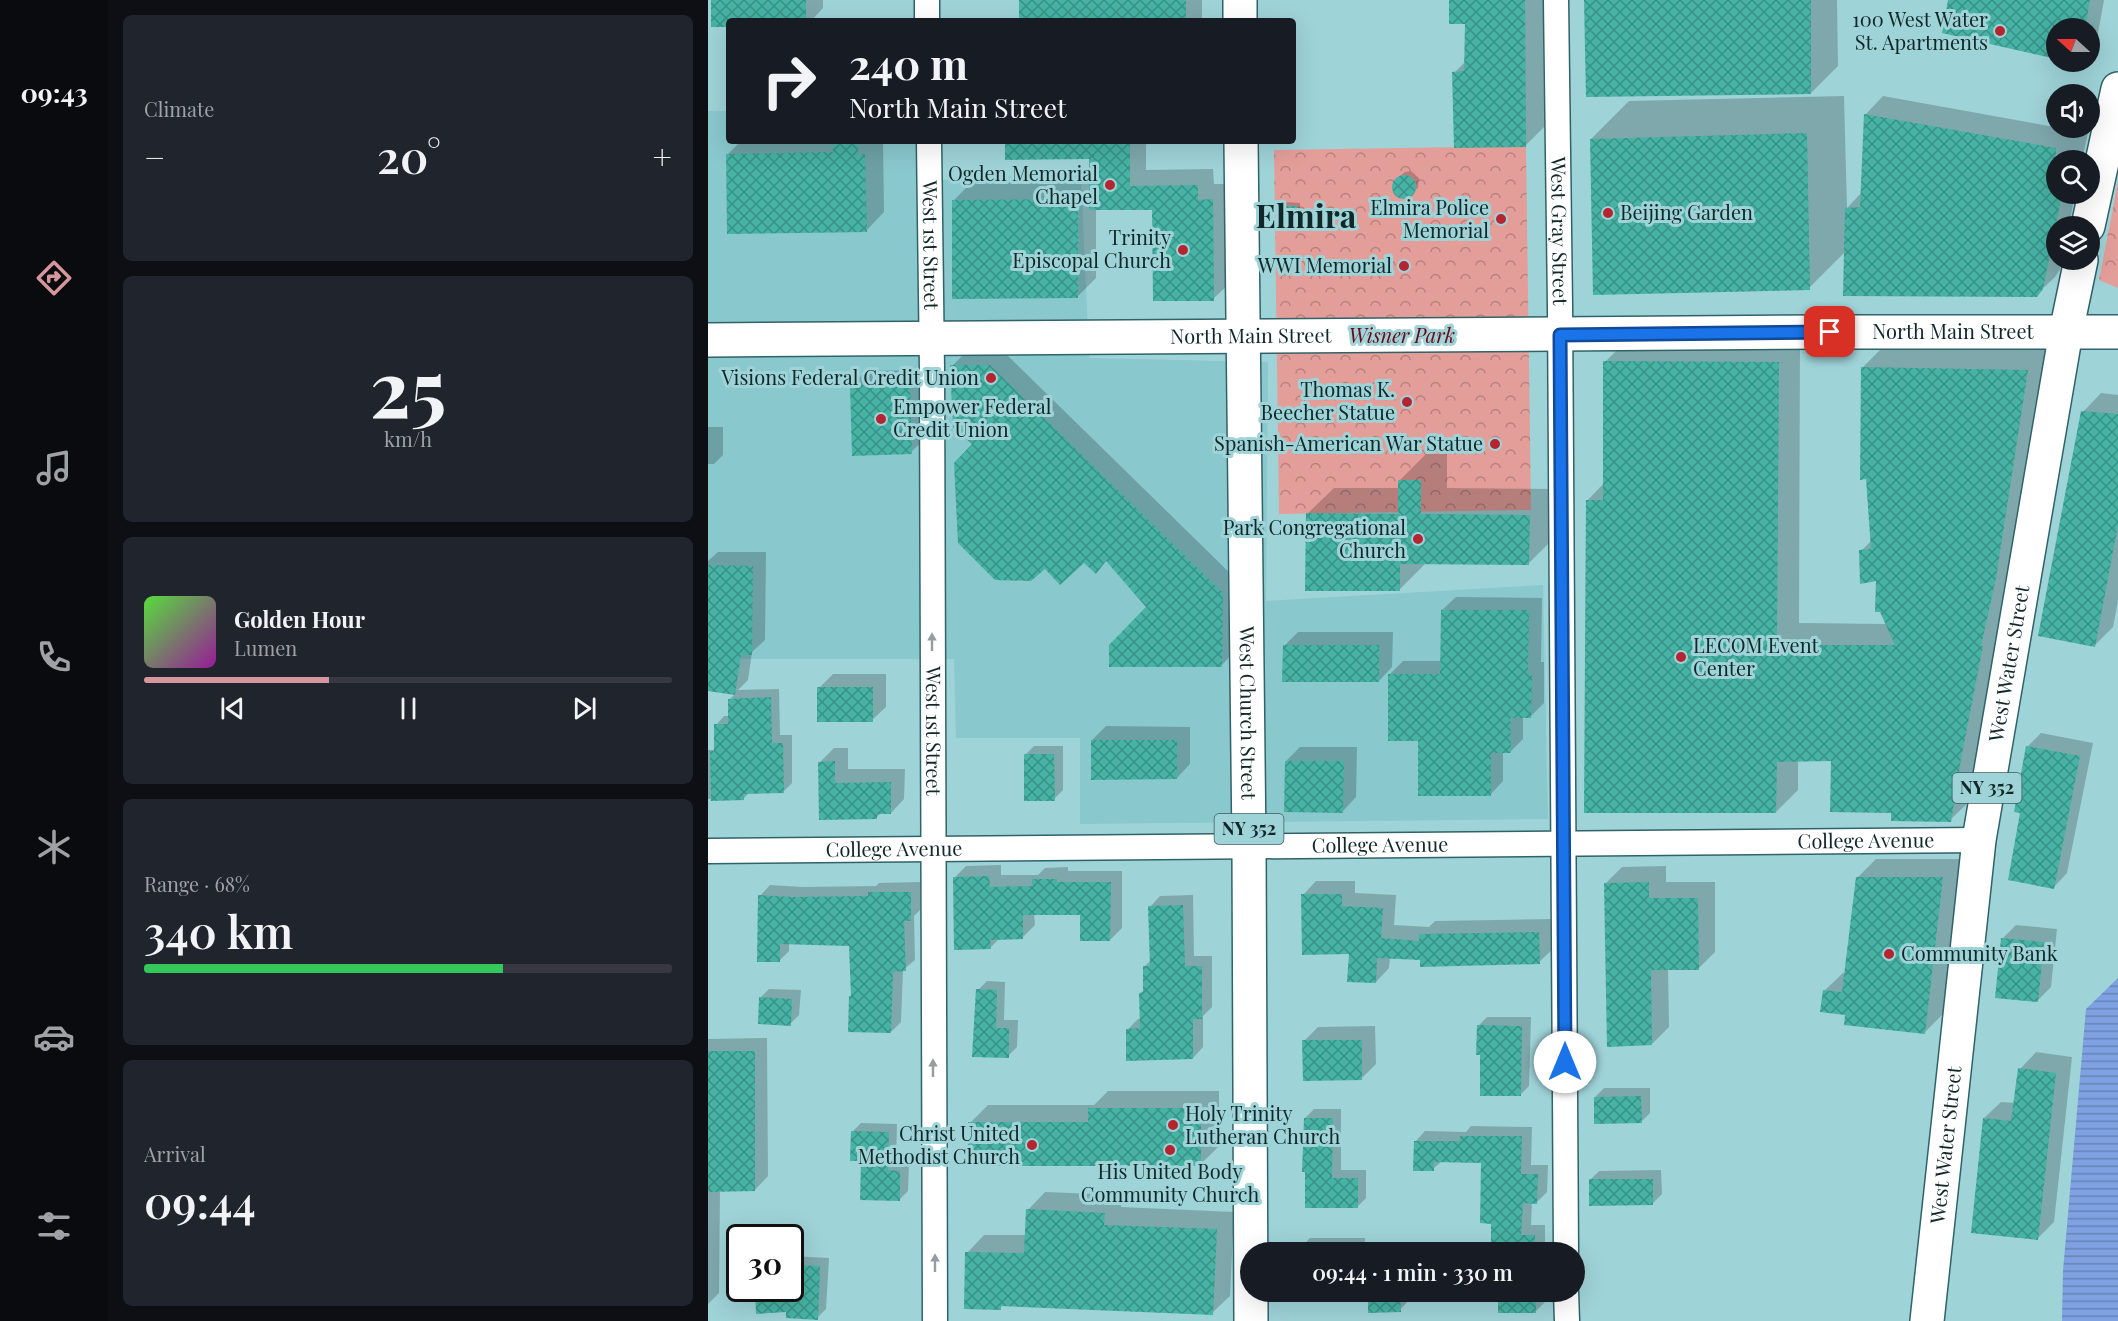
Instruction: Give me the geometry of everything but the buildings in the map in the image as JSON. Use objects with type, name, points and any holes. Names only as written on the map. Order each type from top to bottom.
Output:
[{"type":"main road","points":[[1240,0],[1240,18]]},
{"type":"main road","points":[[2090,216],[2118,89]]},
{"type":"main road","name":"West Church Street","points":[[1241,144],[1249,846],[1251,1321]]},
{"type":"main road","name":"West Water Street","points":[[1927,1321],[1979,840],[2078,270]]},
{"type":"main road","name":"North Main Street","points":[[708,340],[2118,332]]},
{"type":"street","points":[[927,0],[927,18]]},
{"type":"street","name":"West Gray Street","points":[[1556,0],[1566,1242]]},
{"type":"street","name":"West 1st Street","points":[[929,144],[932,340],[935,1321]]},
{"type":"street","name":"College Avenue","points":[[708,851],[1979,840]]},
{"type":"street","points":[[1566,1302],[1566,1321]]},
{"type":"shaded area","points":[[708,111],[726,111],[726,144],[941,144],[941,180],[1081,173],[1089,358],[1268,362],[1266,601],[1543,585],[1548,819],[1080,824],[1080,738],[956,738],[954,659],[708,659]]},
{"type":"green space","name":"Wisner Park","points":[[1526,146],[1531,510],[1279,514],[1274,150]]},
{"type":"green space","points":[[2118,182],[2118,288],[2099,280]]},
{"type":"water","points":[[2118,978],[2118,1321],[2062,1321],[2063,1271],[2086,1009]]},
{"type":"place","name":"100 West Water St. Apartments","points":[[2000,31]]},
{"type":"place","name":"Ogden Memorial Chapel","points":[[1110,185]]},
{"type":"place","name":"Beijing Garden","points":[[1608,213]]},
{"type":"place","name":"Elmira Police Memorial","points":[[1501,219]]},
{"type":"place","name":"Trinity Episcopal Church","points":[[1183,250]]},
{"type":"place","name":"WWI Memorial","points":[[1404,266]]},
{"type":"place","name":"Visions Federal Credit Union","points":[[991,378]]},
{"type":"place","name":"Thomas K. Beecher Statue","points":[[1407,402]]},
{"type":"place","name":"Empower Federal Credit Union","points":[[881,419]]},
{"type":"place","name":"Spanish-American War Statue","points":[[1495,444]]},
{"type":"place","name":"Park Congregational Church","points":[[1418,539]]},
{"type":"place","name":"LECOM Event Center","points":[[1681,657]]},
{"type":"place","name":"Community Bank","points":[[1889,954]]},
{"type":"place","name":"Holy Trinity Lutheran Church","points":[[1173,1125]]},
{"type":"place","name":"Christ United Methodist Church","points":[[1032,1145]]},
{"type":"place","name":"His United Body Community Church","points":[[1170,1150]]},
{"type":"district","name":"Elmira","points":[[1306,217]]},
{"type":"route","points":[[1565,1062],[1560,335],[1830,332]]}]
